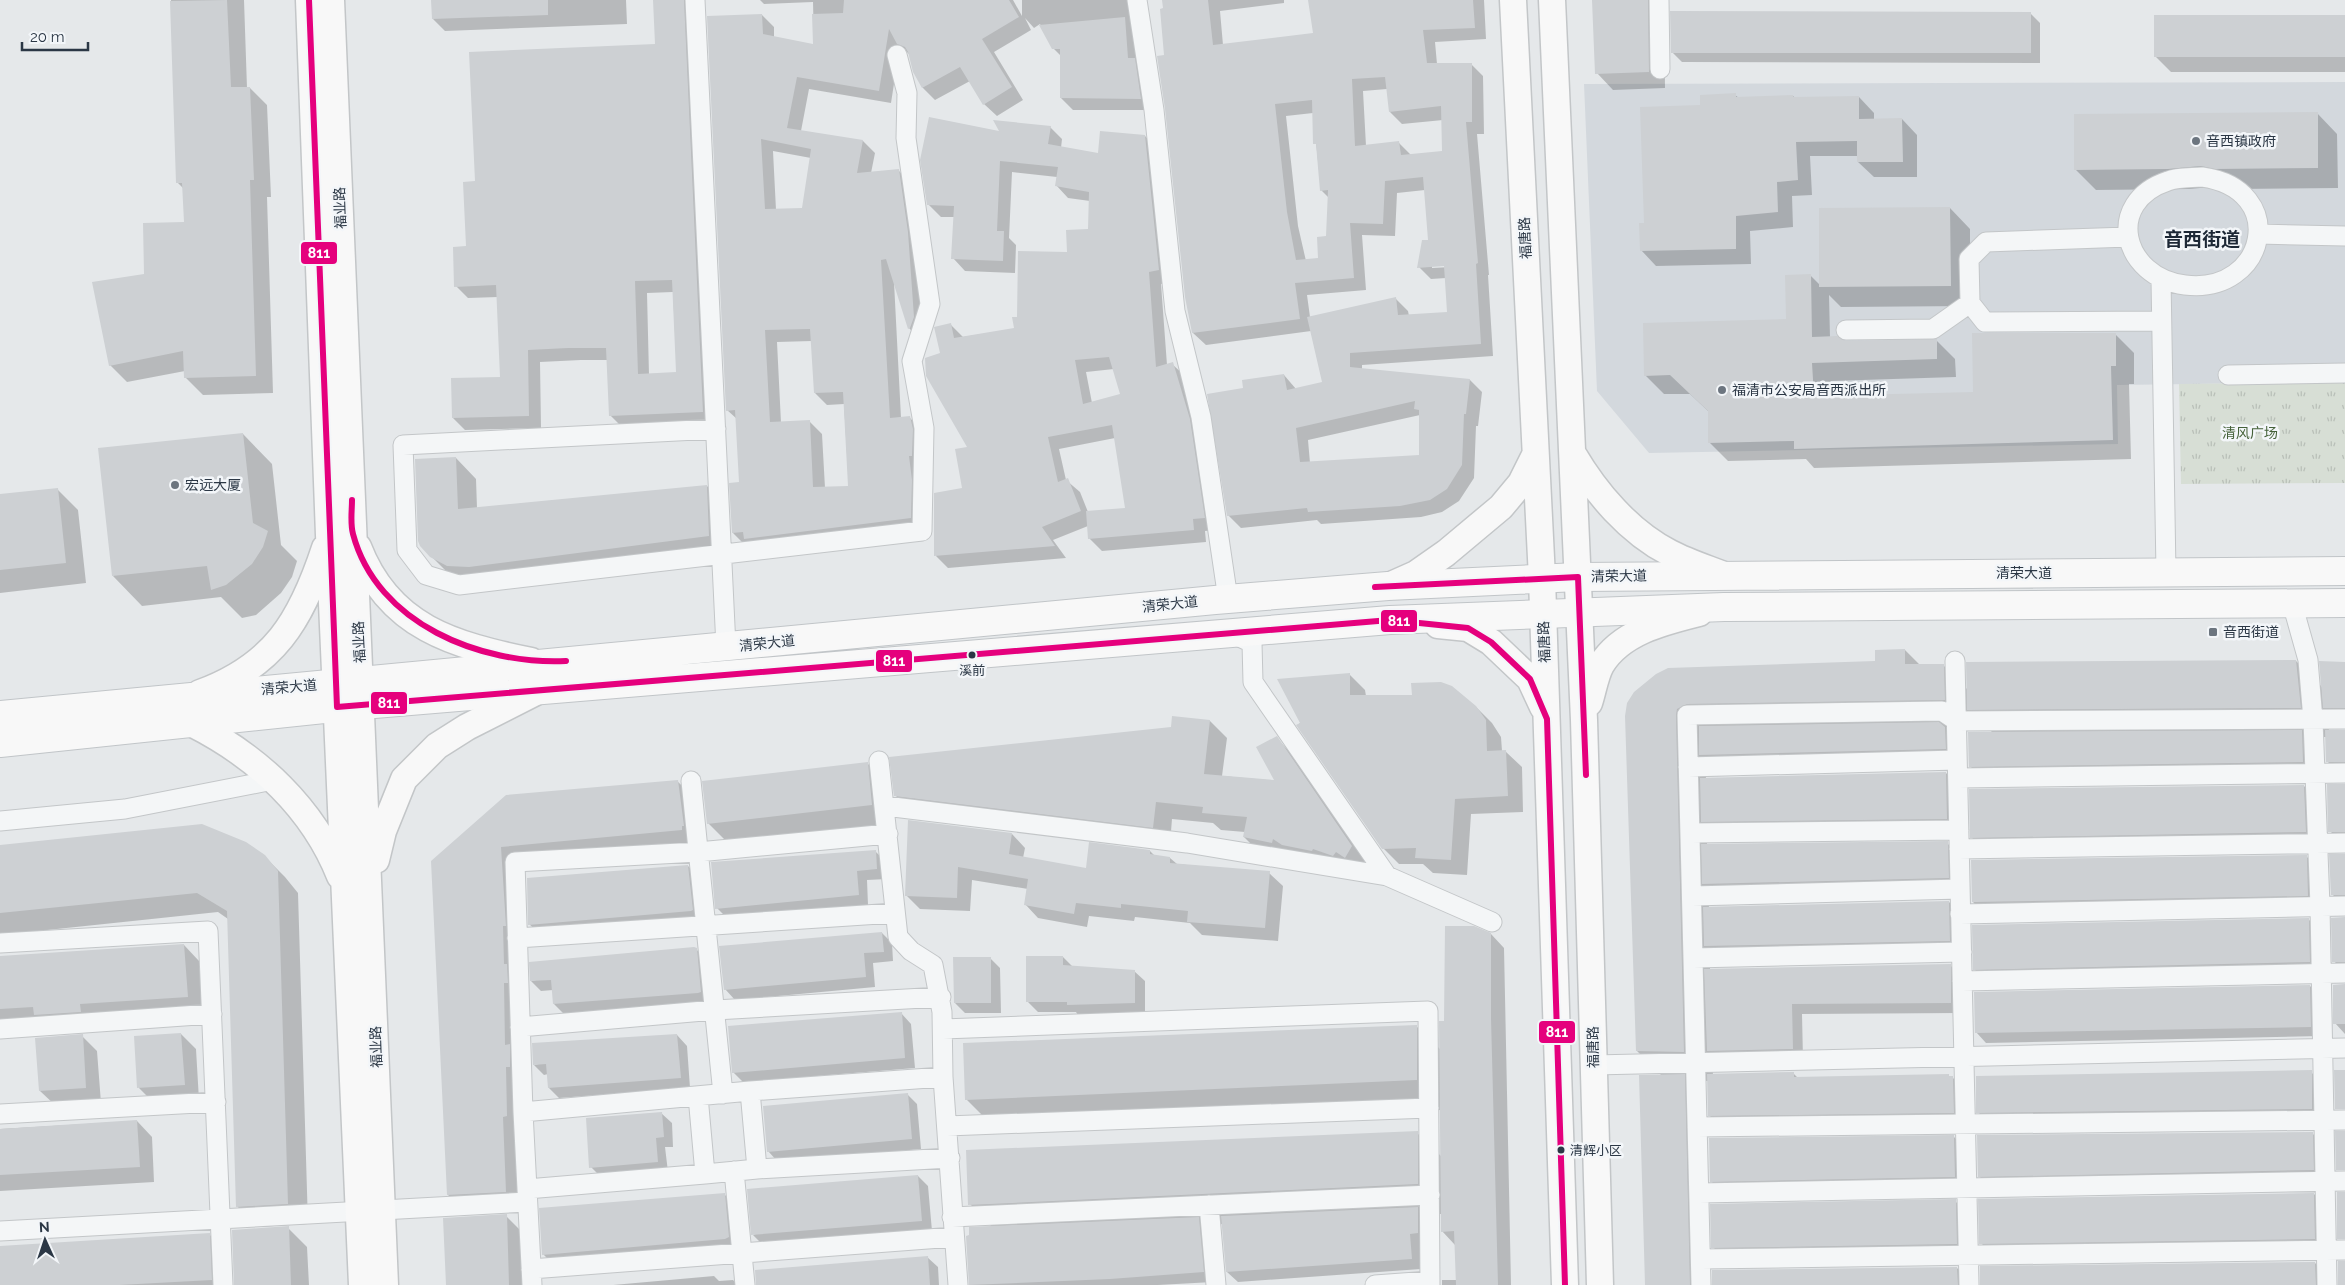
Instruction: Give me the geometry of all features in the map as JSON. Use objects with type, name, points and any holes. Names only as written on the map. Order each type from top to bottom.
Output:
[{"type":"main road","name":"清荣大道","points":[[542,676],[726,647],[1228,599],[1388,586],[1578,577],[2345,570]]},
{"type":"main road","name":"清荣大道","points":[[0,715],[192,696],[349,693],[542,676],[1390,620],[1724,607],[2345,603]]},
{"type":"main road","name":"清荣大道","points":[[0,744],[193,724],[349,693]]},
{"type":"street","name":"福业路","points":[[309,0],[341,534],[371,1211],[385,1285]]},
{"type":"street","name":"福业路","points":[[331,0],[341,534]]},
{"type":"street","points":[[696,0],[726,647]]},
{"type":"street","points":[[1137,0],[1154,110],[1175,312],[1202,417],[1228,599]]},
{"type":"street","name":"福唐路","points":[[1513,0],[1542,578],[1565,1285]]},
{"type":"street","name":"福唐路","points":[[1552,0],[1584,720],[1600,1285]]},
{"type":"street","points":[[1659,0],[1660,69]]},
{"type":"street","points":[[716,429],[403,444],[408,550],[426,575],[459,585],[922,531],[924,428],[912,362],[930,304],[906,138],[907,93],[898,54]]},
{"type":"street","points":[[2202,177],[2224,182],[2237,189],[2250,203],[2258,221],[2258,234],[2258,243],[2250,259],[2233,276],[2212,285],[2186,285],[2161,279],[2140,263],[2130,248],[2128,237],[2132,212],[2142,196],[2168,180],[2202,177]]},
{"type":"street","points":[[2258,234],[2345,236]]},
{"type":"street","points":[[2128,237],[1986,242],[1969,259],[1970,303],[1985,322],[2162,321]]},
{"type":"street","points":[[2161,279],[2166,572]]},
{"type":"street","points":[[1846,330],[1933,329],[1970,303]]},
{"type":"street","points":[[2228,375],[2345,373]]},
{"type":"street","points":[[1572,453],[1587,476],[1611,506],[1637,530],[1669,553],[1725,575]]},
{"type":"street","points":[[1388,586],[1416,574],[1446,553],[1501,507],[1521,482],[1536,454]]},
{"type":"street","points":[[192,696],[224,684],[256,664],[275,647],[295,621],[319,568],[341,534],[390,602],[415,622],[445,639],[482,651],[542,676]]},
{"type":"street","points":[[2292,604],[2308,660],[2316,774],[2322,973],[2327,1285]]},
{"type":"street","points":[[1584,720],[1601,666],[1622,641],[1649,628],[1678,618],[1724,607]]},
{"type":"street","points":[[1390,620],[1468,628],[1491,642],[1512,659],[1530,679],[1547,719]]},
{"type":"street","points":[[1230,632],[1252,643],[1252,682],[1387,876]]},
{"type":"street","points":[[1955,661],[1969,1285]]},
{"type":"street","points":[[357,892],[404,779],[437,746],[542,676]]},
{"type":"street","points":[[1701,1285],[1687,715],[1942,711],[1957,721],[2345,719]]},
{"type":"street","points":[[193,724],[229,743],[273,780],[303,810],[357,892]]},
{"type":"street","points":[[879,760],[898,937],[911,951],[933,965],[940,997],[943,1029],[943,1077],[958,1285]]},
{"type":"street","points":[[1688,767],[2345,773]]},
{"type":"street","points":[[0,821],[125,809],[273,780]]},
{"type":"street","points":[[691,781],[723,1094]]},
{"type":"street","points":[[885,806],[1187,843],[1387,876],[1492,922]]},
{"type":"street","points":[[1690,832],[1959,830]]},
{"type":"street","points":[[888,834],[698,852],[515,862],[523,1112],[531,1277],[742,1251],[954,1237]]},
{"type":"street","points":[[1960,849],[2345,843]]},
{"type":"street","points":[[1692,896],[1960,889]]},
{"type":"street","points":[[1960,914],[2345,906]]},
{"type":"street","points":[[517,938],[895,913]]},
{"type":"street","points":[[0,943],[208,931],[224,1285]]},
{"type":"street","points":[[1693,958],[1962,952]]},
{"type":"street","points":[[1962,981],[2345,973]]},
{"type":"street","points":[[520,1027],[715,1010],[940,997]]},
{"type":"street","points":[[943,1029],[1428,1011],[1430,1283],[1375,1285]]},
{"type":"street","points":[[0,1029],[212,1014]]},
{"type":"street","points":[[1594,1065],[2345,1048]]},
{"type":"street","points":[[523,1112],[750,1091],[943,1077]]},
{"type":"street","points":[[750,1091],[757,1169]]},
{"type":"street","points":[[698,1096],[705,1174]]},
{"type":"street","points":[[0,1114],[216,1102]]},
{"type":"street","points":[[947,1126],[1429,1108]]},
{"type":"street","points":[[1697,1128],[2345,1120]]},
{"type":"street","points":[[0,1231],[371,1211],[734,1171],[950,1158]]},
{"type":"street","points":[[734,1171],[745,1285]]},
{"type":"street","points":[[1699,1192],[2345,1182]]},
{"type":"street","points":[[952,1217],[1430,1195]]},
{"type":"street","points":[[1209,1205],[1216,1285]]},
{"type":"street","name":"福业路","points":[[362,1285],[371,1211]]},
{"type":"street","points":[[1701,1259],[2345,1250]]},
{"type":"shaded area","points":[[2345,82],[2345,382],[2117,385],[2118,444],[1649,453],[1597,391],[1584,84]]},
{"type":"green space","name":"清风广场","points":[[2345,382],[2345,483],[2181,484],[2179,384]]},
{"type":"building","points":[[227,0],[231,87],[250,87],[254,180],[250,180],[256,376],[184,378],[183,351],[109,366],[92,282],[144,274],[143,223],[184,222],[182,183],[176,183],[170,1]]},
{"type":"building","points":[[431,0],[548,0],[548,15],[432,19]]},
{"type":"building","points":[[653,0],[684,0],[703,412],[609,416],[606,348],[568,348],[528,350],[529,416],[452,418],[451,378],[500,377],[496,285],[454,287],[453,247],[466,246],[463,182],[475,181],[469,52],[655,44]],"holes":[[[672,280],[676,372],[638,374],[635,281]]]},
{"type":"building","points":[[844,0],[1009,0],[1019,17],[982,39],[1012,87],[983,105],[960,67],[922,88],[913,72],[908,52],[905,47],[897,44],[889,29],[879,91],[797,77],[787,128],[863,140],[857,173],[899,169],[908,232],[914,317],[908,329],[886,259],[881,260],[890,418],[910,416],[913,429],[912,456],[909,456],[912,480],[911,518],[744,539],[743,532],[732,533],[729,483],[739,482],[735,410],[726,411],[707,16],[762,14],[763,34],[813,44],[812,14],[843,13]],"holes":[[[761,139],[811,149],[802,208],[765,209]],[[810,329],[814,393],[843,392],[848,486],[813,487],[810,420],[770,422],[765,330]]]},
{"type":"building","points":[[1162,0],[1208,0],[1213,45],[1313,33],[1308,0],[1473,0],[1475,28],[1423,30],[1427,63],[1472,63],[1472,122],[1466,122],[1478,263],[1476,264],[1481,344],[1350,353],[1350,367],[1470,379],[1466,414],[1464,414],[1462,465],[1447,489],[1430,500],[1400,506],[1308,512],[1307,508],[1227,516],[1207,394],[1243,388],[1242,380],[1284,374],[1287,390],[1322,382],[1307,317],[1396,297],[1398,315],[1447,312],[1444,266],[1417,268],[1422,240],[1428,240],[1423,177],[1385,181],[1383,224],[1350,223],[1354,278],[1295,283],[1300,319],[1192,333],[1185,297],[1165,109],[1157,56],[1164,55],[1160,9],[1163,8]],"holes":[[[1385,77],[1389,112],[1441,106],[1442,151],[1401,155],[1399,141],[1355,146],[1352,79]],[[1312,100],[1313,144],[1316,144],[1320,191],[1328,190],[1326,236],[1317,237],[1318,258],[1296,260],[1287,212],[1275,104]],[[1415,401],[1414,409],[1419,410],[1419,455],[1300,462],[1296,428]]]},
{"type":"building","points":[[1592,0],[1648,0],[1649,72],[1595,74]]},
{"type":"building","points":[[1670,11],[2031,12],[2031,53],[1671,53]]},
{"type":"building","points":[[2154,15],[2345,15],[2345,57],[2154,57]]},
{"type":"building","points":[[1125,17],[1128,58],[1135,58],[1141,99],[1060,98],[1060,49],[1052,49],[1039,25]]},
{"type":"building","points":[[1736,93],[1736,97],[1793,95],[1793,97],[1859,96],[1859,119],[1902,118],[1903,162],[1857,162],[1857,141],[1796,142],[1798,180],[1777,182],[1778,212],[1736,216],[1736,249],[1640,251],[1639,223],[1644,223],[1640,107],[1700,105],[1700,95]]},
{"type":"building","name":"音西镇政府","points":[[2318,112],[2318,168],[2214,169],[2201,166],[2168,169],[2074,170],[2074,114]]},
{"type":"building","points":[[929,117],[999,131],[993,120],[1051,126],[1048,144],[1098,153],[1100,131],[1145,135],[1159,270],[1149,272],[1156,367],[1173,362],[1190,419],[1205,518],[1193,519],[1194,530],[1088,539],[1086,511],[1125,508],[1112,425],[1048,437],[1058,482],[1068,478],[1081,511],[1042,527],[1055,546],[934,556],[934,493],[962,488],[955,449],[967,447],[926,376],[925,358],[940,353],[934,327],[951,323],[954,338],[1014,328],[1012,317],[1017,317],[1018,251],[1067,252],[1066,230],[1088,229],[1089,192],[1055,186],[1058,167],[1000,161],[997,231],[1004,231],[1003,261],[951,259],[954,206],[927,205],[920,160]],"holes":[[[1109,357],[1120,394],[1083,404],[1075,360]]]},
{"type":"building","points":[[1950,207],[1951,286],[1819,287],[1819,208]]},
{"type":"building","points":[[1811,274],[1812,337],[1837,336],[1846,341],[1937,339],[1937,359],[1812,363],[1814,396],[1973,392],[1972,333],[2116,333],[2116,366],[2111,366],[2113,440],[1794,449],[1794,441],[1708,443],[1708,411],[1670,375],[1644,376],[1643,323],[1786,319],[1785,275]]},
{"type":"building","name":"宏远大厦","points":[[243,433],[253,523],[268,531],[263,547],[252,564],[226,585],[211,590],[207,566],[112,576],[98,448]]},
{"type":"building","points":[[456,457],[458,509],[707,485],[709,536],[469,567],[447,566],[430,557],[418,541],[415,459]]},
{"type":"building","points":[[58,488],[66,563],[0,570],[0,494]]},
{"type":"building","points":[[1905,649],[1905,664],[1944,664],[1945,700],[1687,704],[1677,709],[1684,1052],[1636,1051],[1625,716],[1627,703],[1634,692],[1656,674],[1668,668],[1875,661],[1875,650]]},
{"type":"building","points":[[2296,660],[2301,708],[1967,710],[1966,662]]},
{"type":"building","points":[[2319,661],[2345,662],[2345,708],[2323,708]]},
{"type":"building","points":[[1350,673],[1350,695],[1412,695],[1411,683],[1441,682],[1452,686],[1476,706],[1486,720],[1487,751],[1506,750],[1508,796],[1455,799],[1451,860],[1415,858],[1416,848],[1382,849],[1296,725],[1300,723],[1277,679]]},
{"type":"building","points":[[1172,716],[1210,720],[1204,774],[1274,780],[1256,747],[1277,736],[1352,846],[1345,858],[1336,852],[1333,856],[1313,849],[1312,851],[1282,845],[1273,839],[1272,843],[1243,837],[1247,817],[1202,813],[1203,807],[1156,802],[1153,828],[894,796],[889,757],[1171,727]]},
{"type":"building","points":[[1939,722],[1945,727],[1946,749],[1699,755],[1699,726]]},
{"type":"building","points":[[2302,730],[2303,762],[1969,767],[1968,732]]},
{"type":"building","points":[[2325,730],[2345,730],[2345,762],[2326,762]]},
{"type":"building","points":[[868,762],[872,805],[707,824],[702,781]]},
{"type":"building","points":[[1946,772],[1947,819],[1701,822],[1700,778]]},
{"type":"building","points":[[678,780],[684,826],[682,826],[682,830],[501,847],[506,926],[503,926],[504,964],[507,964],[508,983],[504,983],[505,1045],[510,1044],[510,1067],[506,1067],[507,1116],[503,1117],[506,1192],[447,1195],[431,861],[506,795]]},
{"type":"building","points":[[2327,784],[2345,784],[2345,832],[2328,832]]},
{"type":"building","points":[[2304,785],[2306,832],[1970,838],[1969,789]]},
{"type":"building","points":[[908,820],[1012,833],[1009,854],[1086,868],[1089,842],[1150,850],[1150,854],[1170,857],[1170,863],[1270,871],[1265,928],[1187,922],[1188,911],[1121,904],[1121,908],[1076,903],[1074,914],[1024,905],[1028,879],[958,867],[957,898],[905,896]]},
{"type":"building","points":[[202,824],[246,842],[265,855],[278,871],[288,1204],[236,1207],[227,911],[197,893],[0,913],[0,845]]},
{"type":"building","points":[[1948,841],[1949,878],[1702,884],[1701,844]]},
{"type":"building","points":[[876,850],[877,869],[857,871],[859,895],[715,909],[711,862]]},
{"type":"building","points":[[2329,854],[2345,854],[2345,895],[2331,895]]},
{"type":"building","points":[[2307,855],[2308,896],[1972,902],[1971,860]]},
{"type":"building","points":[[688,865],[693,910],[691,911],[528,925],[527,878]]},
{"type":"building","points":[[1949,901],[1950,941],[1704,946],[1703,907]]},
{"type":"building","points":[[2345,917],[2345,962],[2332,962],[2331,918]]},
{"type":"building","points":[[2309,918],[2310,962],[1973,970],[1972,925]]},
{"type":"building","points":[[1445,926],[1474,926],[1491,933],[1491,1018],[1498,1285],[1456,1285],[1454,1231],[1441,1232],[1439,1021],[1444,1021]]},
{"type":"building","points":[[882,932],[884,952],[864,953],[866,977],[724,990],[719,946]]},
{"type":"building","points":[[184,944],[188,997],[80,1004],[81,1012],[34,1015],[33,1007],[0,1009],[0,956]]},
{"type":"building","points":[[697,948],[701,992],[698,993],[553,1004],[551,980],[530,981],[529,962]]},
{"type":"building","points":[[1026,956],[1063,956],[1063,965],[1135,970],[1135,1003],[1067,1005],[1067,1002],[1026,1002]]},
{"type":"building","points":[[953,957],[991,957],[991,1003],[954,1003]]},
{"type":"building","points":[[1951,964],[1951,1003],[1792,1004],[1793,1049],[1707,1051],[1704,969]]},
{"type":"building","points":[[2345,984],[2345,1024],[2333,1024],[2333,985]]},
{"type":"building","points":[[2310,985],[2311,1027],[1975,1033],[1974,992]]},
{"type":"building","points":[[902,1012],[905,1058],[732,1073],[728,1026]]},
{"type":"building","points":[[1417,1025],[1417,1080],[965,1100],[963,1043]]},
{"type":"building","points":[[181,1033],[185,1085],[137,1088],[134,1036]]},
{"type":"building","points":[[83,1034],[86,1088],[39,1091],[35,1038]]},
{"type":"building","points":[[677,1034],[681,1078],[548,1088],[546,1064],[533,1065],[532,1043]]},
{"type":"building","points":[[2312,1070],[2312,1109],[1976,1113],[1976,1076]]},
{"type":"building","points":[[2334,1070],[2345,1070],[2345,1109],[2335,1109]]},
{"type":"building","points":[[1794,1072],[1794,1077],[1949,1074],[1949,1076],[1953,1076],[1954,1113],[1708,1116],[1707,1074]]},
{"type":"building","points":[[1685,1074],[1690,1285],[1645,1285],[1639,1075]]},
{"type":"building","points":[[908,1093],[912,1139],[767,1152],[763,1106]]},
{"type":"building","points":[[662,1112],[664,1137],[656,1138],[658,1162],[589,1168],[586,1118]]},
{"type":"building","points":[[137,1120],[140,1167],[0,1175],[0,1129]]},
{"type":"building","points":[[1418,1131],[1418,1184],[968,1205],[966,1150]]},
{"type":"building","points":[[2335,1131],[2345,1131],[2345,1170],[2336,1170]]},
{"type":"building","points":[[2313,1132],[2314,1170],[1978,1177],[1977,1135]]},
{"type":"building","points":[[1954,1135],[1955,1177],[1710,1182],[1709,1138]]},
{"type":"building","points":[[918,1175],[922,1221],[751,1235],[747,1189]]},
{"type":"building","points":[[2337,1192],[2345,1192],[2345,1239],[2337,1239]]},
{"type":"building","points":[[725,1193],[729,1237],[725,1239],[542,1255],[539,1208]]},
{"type":"building","points":[[2314,1193],[2315,1239],[1979,1244],[1978,1199]]},
{"type":"building","points":[[1956,1199],[1957,1244],[1711,1248],[1710,1204]]},
{"type":"building","points":[[1418,1207],[1418,1233],[1410,1234],[1412,1259],[1226,1272],[1221,1216]]},
{"type":"building","points":[[507,1214],[509,1285],[446,1285],[443,1218]]},
{"type":"building","points":[[1199,1217],[1204,1272],[1110,1279],[969,1285],[966,1236],[969,1235],[969,1227]]},
{"type":"building","points":[[289,1226],[291,1285],[234,1285],[232,1230]]},
{"type":"building","points":[[210,1233],[212,1280],[119,1285],[0,1285],[0,1246]]},
{"type":"building","points":[[928,1256],[930,1285],[756,1285],[755,1270]]},
{"type":"building","points":[[2338,1261],[2345,1261],[2345,1285],[2338,1285]]},
{"type":"building","points":[[2315,1262],[2316,1285],[1980,1285],[1980,1266]]},
{"type":"building","points":[[1957,1267],[1958,1285],[1712,1285],[1712,1270]]},
{"type":"transit line","name":"811","points":[[309,0],[337,707],[1390,620],[1468,628],[1491,642],[1530,679],[1547,719],[1565,1285]]},
{"type":"transit line","name":"811","points":[[352,500],[352,530],[366,565],[384,592],[409,615],[437,633],[468,646],[500,656],[566,661]]},
{"type":"transit line","name":"811","points":[[1375,587],[1578,577],[1586,775]]},
{"type":"place","name":"音西镇政府","points":[[2196,141]]},
{"type":"place","name":"福清市公安局音西派出所","points":[[1722,390]]},
{"type":"place","name":"宏远大厦","points":[[175,485]]},
{"type":"place","name":"音西街道","points":[[2213,632]]},
{"type":"place","name":"溪前","points":[[972,655]]},
{"type":"place","name":"清辉小区","points":[[1561,1150]]},
{"type":"district","name":"音西街道","points":[[2202,239]]}]
